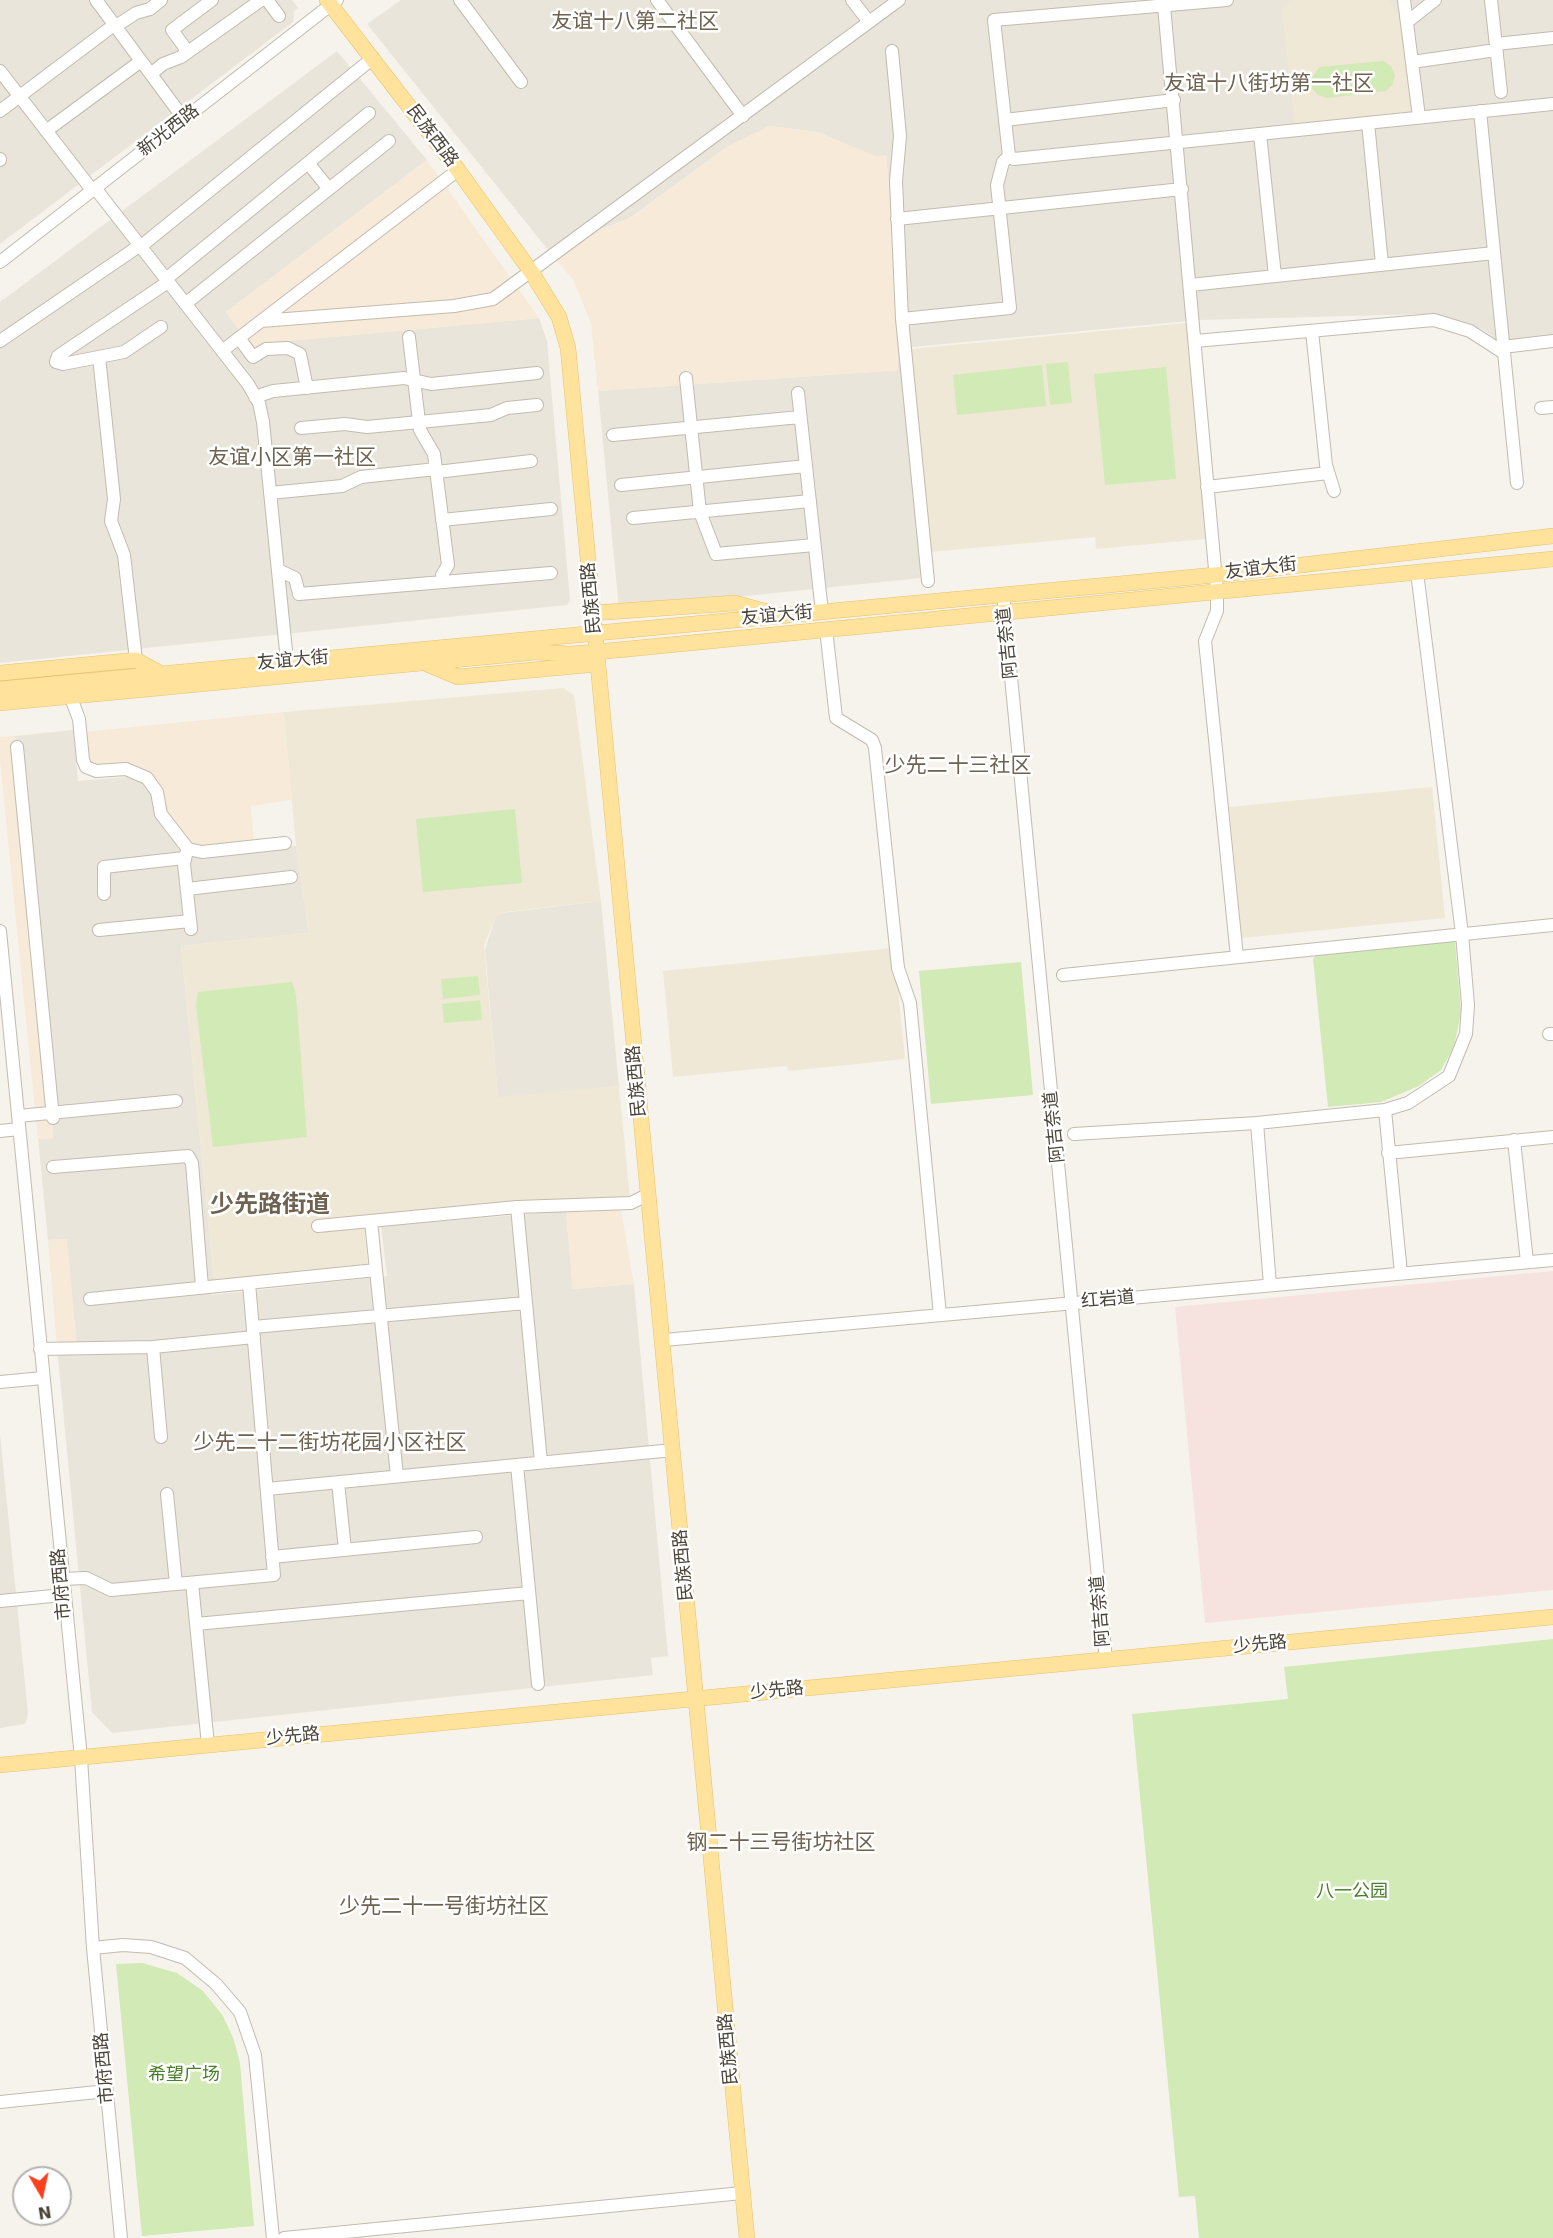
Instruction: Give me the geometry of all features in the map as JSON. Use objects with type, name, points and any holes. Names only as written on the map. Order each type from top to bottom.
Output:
[{"type":"main road","name":"民族西路","points":[[332,2],[532,273],[559,317],[566,336],[647,1195],[664,1340],[695,1699],[747,2238]]},
{"type":"main road","points":[[1528,539],[1553,527]]},
{"type":"main road","name":"友谊大街","points":[[0,703],[426,664],[595,633],[1215,575],[1553,536]]},
{"type":"main road","name":"友谊大街","points":[[0,689],[287,662],[537,645],[570,654],[597,658],[652,646],[1553,559]]},
{"type":"main road","points":[[1530,561],[1553,567]]},
{"type":"main road","points":[[593,613],[735,603],[778,615]]},
{"type":"main road","points":[[650,627],[652,646]]},
{"type":"main road","points":[[426,664],[458,677],[597,658]]},
{"type":"main road","points":[[0,673],[136,660],[160,673]]},
{"type":"main road","name":"少先路","points":[[0,1765],[1553,1617]]},
{"type":"street","points":[[96,0],[184,119]]},
{"type":"street","points":[[0,111],[115,26],[136,12],[150,9],[160,0]]},
{"type":"street","points":[[188,51],[172,30],[212,0]]},
{"type":"street","points":[[151,74],[261,0]]},
{"type":"street","points":[[267,0],[279,16]]},
{"type":"street","points":[[657,0],[743,116]]},
{"type":"street","points":[[852,0],[869,22]]},
{"type":"street","points":[[261,321],[480,303],[493,299],[532,273],[899,0]]},
{"type":"street","points":[[902,319],[1010,308],[999,208],[998,174],[1009,156],[994,20],[1227,0]]},
{"type":"street","points":[[1404,0],[1419,117]]},
{"type":"street","points":[[1407,22],[1435,0]]},
{"type":"street","points":[[1491,0],[1501,92]]},
{"type":"street","name":"新光西路","points":[[0,262],[332,2]]},
{"type":"street","points":[[467,3],[521,82]]},
{"type":"street","points":[[1164,6],[1217,591],[1217,611],[1205,641],[1237,957]]},
{"type":"street","points":[[1412,62],[1553,38]]},
{"type":"street","points":[[892,51],[900,136],[900,159],[896,181],[902,319],[928,581]]},
{"type":"street","points":[[0,341],[140,246],[373,58]]},
{"type":"street","points":[[46,131],[141,61]]},
{"type":"street","points":[[0,71],[140,246],[255,397],[263,422],[287,662]]},
{"type":"street","points":[[1005,120],[1174,100]]},
{"type":"street","points":[[1009,156],[1014,159],[1553,104]]},
{"type":"street","points":[[1480,111],[1517,483]]},
{"type":"street","points":[[162,327],[131,350],[63,364],[55,360],[167,281],[369,113]]},
{"type":"street","points":[[1368,123],[1382,264]]},
{"type":"street","points":[[1260,134],[1275,276]]},
{"type":"street","points":[[185,304],[388,141]]},
{"type":"street","points":[[308,163],[329,189]]},
{"type":"street","points":[[222,351],[458,171]]},
{"type":"street","points":[[897,219],[1182,189]]},
{"type":"street","points":[[1190,285],[1494,253]]},
{"type":"street","points":[[1195,341],[1434,320],[1470,331],[1503,350],[1553,341]]},
{"type":"street","points":[[1312,331],[1328,473],[1334,491]]},
{"type":"street","points":[[409,337],[412,378],[420,430],[433,450],[436,471],[448,565],[442,574],[442,582]]},
{"type":"street","points":[[239,338],[253,357],[266,349],[288,348],[300,354],[307,388]]},
{"type":"street","points":[[99,357],[114,499],[111,521],[125,563],[136,660]]},
{"type":"street","points":[[255,397],[270,392],[412,378],[431,384],[537,373]]},
{"type":"street","points":[[686,378],[700,512],[716,554],[814,544]]},
{"type":"street","points":[[798,393],[822,612]]},
{"type":"street","points":[[302,428],[345,424],[367,427],[419,422],[495,414],[507,408],[537,405]]},
{"type":"street","points":[[613,435],[800,417]]},
{"type":"street","points":[[270,493],[342,486],[361,477],[531,461]]},
{"type":"street","points":[[621,485],[806,466]]},
{"type":"street","points":[[1207,487],[1328,473]]},
{"type":"street","points":[[633,518],[810,501]]},
{"type":"street","points":[[442,520],[551,509]]},
{"type":"street","points":[[278,570],[295,578],[299,594],[552,573]]},
{"type":"street","points":[[1074,1134],[1257,1123],[1385,1110],[1408,1103],[1449,1076],[1466,1034],[1468,1005],[1462,934],[1417,572]]},
{"type":"street","name":"阿吉奈道","points":[[1003,594],[1106,1660]]},
{"type":"street","points":[[826,629],[836,718],[872,740],[875,748],[898,968],[910,1003],[940,1315]]},
{"type":"street","points":[[71,698],[79,720],[83,760],[86,767],[96,771],[126,769],[147,778],[157,792],[161,813],[186,853],[191,925],[99,930]]},
{"type":"street","points":[[17,747],[53,1115]]},
{"type":"street","points":[[104,894],[104,867],[186,853],[285,843]]},
{"type":"street","points":[[187,889],[291,877]]},
{"type":"street","points":[[1063,975],[1553,925]]},
{"type":"street","name":"市府西路","points":[[0,931],[63,1595],[81,1758],[93,1948],[121,2238]]},
{"type":"street","points":[[0,1131],[18,1123],[53,1115],[176,1101]]},
{"type":"street","points":[[1385,1110],[1401,1273]]},
{"type":"street","points":[[1257,1123],[1270,1285]]},
{"type":"street","points":[[1388,1153],[1553,1137]]},
{"type":"street","points":[[1514,1140],[1527,1262]]},
{"type":"street","points":[[53,1167],[188,1156],[192,1162],[202,1287]]},
{"type":"street","points":[[318,1226],[517,1207],[632,1203],[647,1195]]},
{"type":"street","points":[[517,1207],[541,1462]]},
{"type":"street","points":[[371,1221],[397,1476]]},
{"type":"street","name":"红岩道","points":[[664,1340],[1553,1260]]},
{"type":"street","points":[[90,1299],[376,1270]]},
{"type":"street","points":[[62,1579],[86,1578],[111,1590],[274,1575],[249,1283]]},
{"type":"street","points":[[40,1349],[153,1347],[381,1316],[526,1303]]},
{"type":"street","points":[[153,1347],[161,1437]]},
{"type":"street","points":[[0,1382],[43,1378]]},
{"type":"street","points":[[267,1489],[673,1450]]},
{"type":"street","points":[[517,1465],[538,1684]]},
{"type":"street","points":[[338,1482],[345,1550]]},
{"type":"street","points":[[167,1494],[176,1584]]},
{"type":"street","points":[[272,1557],[476,1537]]},
{"type":"street","points":[[192,1583],[208,1745]]},
{"type":"street","points":[[196,1624],[530,1593]]},
{"type":"street","points":[[0,1601],[63,1595]]},
{"type":"street","points":[[93,1948],[123,1945],[151,1947],[185,1958],[202,1969],[240,2012],[255,2055],[273,2238]]},
{"type":"street","points":[[0,2102],[107,2091]]},
{"type":"street","points":[[284,2238],[742,2193]]},
{"type":"shaded area","points":[[0,0],[292,0],[298,8],[294,11],[293,22],[0,244]]},
{"type":"shaded area","points":[[401,0],[1553,0],[1553,338],[1495,344],[1492,336],[1484,330],[1462,321],[1425,314],[1200,320],[901,348],[921,578],[619,609],[598,391],[898,370],[894,239],[886,155],[876,157],[817,132],[770,126],[727,147],[630,218],[548,250],[367,24]]},
{"type":"shaded area","points":[[1291,0],[1388,0],[1402,19],[1415,114],[1295,127],[1282,13],[1284,5]]},
{"type":"shaded area","points":[[337,51],[427,160],[226,312],[254,350],[265,343],[539,318],[547,341],[570,600],[567,605],[0,663],[0,302]]},
{"type":"shaded area","points":[[770,126],[817,132],[876,156],[886,155],[894,239],[898,370],[598,391],[591,324],[574,281],[548,250],[631,218],[727,147]]},
{"type":"shaded area","points":[[427,160],[539,318],[265,343],[254,350],[226,312]]},
{"type":"shaded area","points":[[1186,323],[1206,539],[1096,549],[1095,537],[930,552],[911,349]]},
{"type":"shaded area","points":[[563,688],[574,695],[601,901],[505,912],[495,918],[484,946],[498,1097],[619,1086],[630,1198],[364,1225],[369,1275],[215,1290],[181,946],[309,933],[296,846],[284,712]]},
{"type":"shaded area","points":[[284,712],[292,800],[251,806],[254,842],[189,848],[167,819],[156,782],[95,767],[89,762],[83,732]]},
{"type":"shaded area","points":[[73,730],[78,781],[138,776],[192,855],[296,846],[309,933],[181,946],[215,1290],[211,1295],[387,1276],[381,1226],[566,1211],[573,1289],[634,1284],[668,1656],[651,1658],[653,1675],[112,1733],[92,1712],[57,1347],[67,1239],[48,1240],[38,1139],[53,1138],[15,736]]},
{"type":"shaded area","points":[[15,736],[53,1138],[38,1139],[0,760],[0,737]]},
{"type":"shaded area","points":[[1432,787],[1445,918],[1242,938],[1229,807]]},
{"type":"shaded area","points":[[601,901],[619,1086],[498,1098],[485,950],[495,918],[502,913]]},
{"type":"shaded area","points":[[894,948],[905,1059],[788,1071],[787,1066],[673,1077],[663,971]]},
{"type":"shaded area","points":[[619,1199],[634,1284],[573,1289],[566,1211]]},
{"type":"shaded area","points":[[67,1239],[77,1345],[57,1347],[48,1240]]},
{"type":"shaded area","points":[[1553,1271],[1553,1590],[1205,1623],[1175,1307]]},
{"type":"shaded area","points":[[0,1434],[28,1714],[25,1724],[0,1728]]},
{"type":"green space","points":[[1383,61],[1391,66],[1395,75],[1393,84],[1386,91],[1327,98],[1318,95],[1312,88],[1311,78],[1320,67]]},
{"type":"green space","points":[[1068,362],[1072,403],[1050,405],[1046,364]]},
{"type":"green space","points":[[1042,365],[1046,406],[957,415],[953,375]]},
{"type":"green space","points":[[1166,367],[1176,479],[1105,485],[1094,374]]},
{"type":"green space","points":[[515,809],[522,883],[423,892],[416,819]]},
{"type":"green space","points":[[1455,941],[1461,1012],[1454,1047],[1441,1070],[1419,1086],[1381,1102],[1328,1107],[1313,959],[1317,954]]},
{"type":"green space","points":[[1021,962],[1033,1095],[931,1104],[919,971]]},
{"type":"green space","points":[[478,976],[480,995],[443,999],[441,979]]},
{"type":"green space","points":[[292,982],[296,995],[307,1137],[213,1147],[196,1005],[198,992]]},
{"type":"green space","points":[[480,1000],[482,1020],[444,1023],[442,1004]]},
{"type":"green space","name":"八一公园","points":[[1553,1639],[1553,2238],[1199,2238],[1195,2196],[1179,2197],[1132,1714],[1288,1699],[1284,1667]]},
{"type":"green space","name":"希望广场","points":[[142,1963],[177,1973],[203,1991],[223,2016],[234,2040],[240,2063],[254,2226],[142,2236],[116,1964]]},
{"type":"district","name":"友谊十八第二社区","points":[[635,23]]},
{"type":"district","name":"友谊十八街坊第一社区","points":[[1269,85]]},
{"type":"district","name":"友谊小区第一社区","points":[[292,459]]},
{"type":"district","name":"少先二十三社区","points":[[958,767]]},
{"type":"district","name":"少先路街道","points":[[270,1206]]},
{"type":"district","name":"少先二十二街坊花园小区社区","points":[[330,1444]]},
{"type":"district","name":"钢二十三号街坊社区","points":[[781,1844]]},
{"type":"district","name":"少先二十一号街坊社区","points":[[444,1908]]}]
